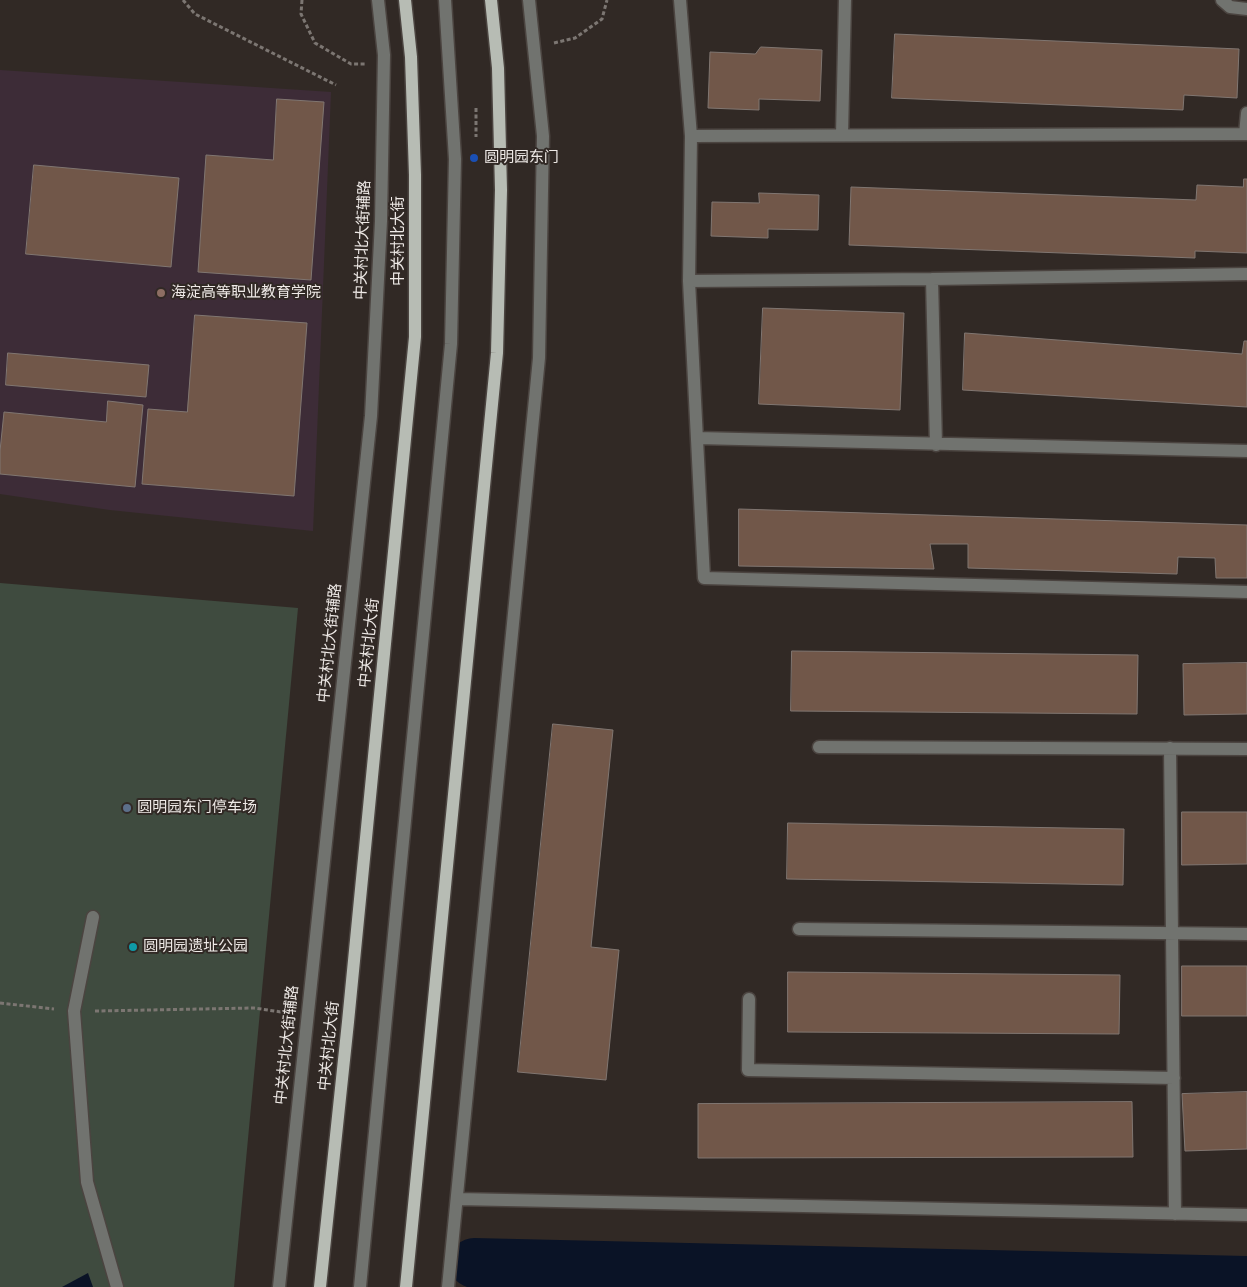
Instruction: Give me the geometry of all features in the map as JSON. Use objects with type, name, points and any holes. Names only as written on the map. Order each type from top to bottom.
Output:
[{"type":"main road","name":"中关村北大街","points":[[320,1287],[415,337],[415,175],[411,57],[406,0]]},
{"type":"main road","points":[[406,1287],[497,353],[501,180],[498,68],[491,0]]},
{"type":"street","name":"中关村北大街辅路","points":[[279,1287],[371,416],[381,221],[384,55],[378,0]]},
{"type":"street","points":[[360,1287],[451,344],[455,160],[445,0]]},
{"type":"street","points":[[448,1287],[539,358],[543,136],[529,0]]},
{"type":"street","points":[[680,0],[691,136],[689,281],[704,578],[1247,592]]},
{"type":"street","points":[[842,135],[845,0]]},
{"type":"street","points":[[1222,0],[1230,7],[1247,9]]},
{"type":"street","points":[[691,136],[1246,134],[1247,113]]},
{"type":"street","points":[[689,281],[1247,274]]},
{"type":"street","points":[[932,279],[936,445]]},
{"type":"street","points":[[697,438],[1247,451]]},
{"type":"street","points":[[819,747],[1247,749]]},
{"type":"street","points":[[1170,748],[1175,1214]]},
{"type":"street","points":[[92,917],[74,1011],[87,1182],[117,1287]]},
{"type":"street","points":[[799,928],[1247,934]]},
{"type":"street","points":[[749,999],[748,1070],[1174,1078]]},
{"type":"street","points":[[457,1199],[1247,1216]]},
{"type":"path","points":[[183,0],[196,14],[336,85]]},
{"type":"path","points":[[302,0],[302,14],[315,44],[351,64]]},
{"type":"path","points":[[574,38],[602,19],[607,0]]},
{"type":"path","points":[[476,104],[476,139]]},
{"type":"path","points":[[0,1003],[74,1011],[254,1008],[307,1016]]},
{"type":"shaded area","name":"海淀高等职业教育学院","points":[[0,70],[331,92],[313,531],[110,510],[0,494]]},
{"type":"green space","name":"圆明园遗址公园","points":[[0,583],[298,608],[234,1287],[0,1287]]},
{"type":"water","points":[[88,1273],[93,1287],[62,1287]]},
{"type":"building","points":[[895,34],[1239,49],[1237,98],[1184,95],[1183,110],[892,98]]},
{"type":"building","points":[[761,47],[822,50],[820,101],[759,99],[759,110],[708,108],[710,52],[755,54]]},
{"type":"building","points":[[277,99],[324,102],[311,280],[198,272],[206,155],[273,160]]},
{"type":"building","points":[[34,165],[179,178],[171,267],[26,254]]},
{"type":"building","points":[[1244,179],[1247,179],[1247,253],[1195,251],[1195,258],[849,245],[851,187],[1196,200],[1197,185],[1243,187]]},
{"type":"building","points":[[759,193],[819,195],[818,230],[768,229],[768,238],[711,236],[712,202],[759,203]]},
{"type":"building","points":[[763,308],[904,313],[900,410],[759,404]]},
{"type":"building","points":[[195,315],[307,323],[294,496],[142,484],[148,409],[187,412]]},
{"type":"building","points":[[965,333],[1242,354],[1244,341],[1247,341],[1247,407],[963,390]]},
{"type":"building","points":[[8,353],[149,365],[146,397],[6,385]]},
{"type":"building","points":[[108,401],[143,405],[135,487],[0,474],[4,412],[106,422]]},
{"type":"building","points":[[739,509],[1247,525],[1247,578],[1216,578],[1215,558],[1178,557],[1177,574],[968,568],[968,544],[930,544],[934,569],[739,566]]},
{"type":"building","points":[[792,651],[1138,655],[1137,714],[791,711]]},
{"type":"building","points":[[1247,663],[1247,714],[1184,715],[1183,664]]},
{"type":"building","points":[[553,724],[613,730],[591,947],[619,950],[606,1080],[518,1072]]},
{"type":"building","points":[[1182,812],[1247,812],[1247,864],[1182,865]]},
{"type":"building","points":[[788,823],[1124,829],[1123,885],[787,879]]},
{"type":"building","points":[[1182,966],[1247,966],[1247,1016],[1182,1016]]},
{"type":"building","points":[[788,972],[1120,975],[1119,1034],[788,1032]]},
{"type":"building","points":[[1247,1092],[1247,1149],[1185,1151],[1182,1094]]},
{"type":"building","points":[[1132,1102],[1133,1157],[698,1158],[698,1104]]},
{"type":"waterway","points":[[474,1263],[1247,1281]]},
{"type":"place","name":"圆明园东门","points":[[474,158]]},
{"type":"place","name":"海淀高等职业教育学院","points":[[161,293]]},
{"type":"place","name":"圆明园东门停车场","points":[[127,808]]},
{"type":"place","name":"圆明园遗址公园","points":[[133,947]]}]
